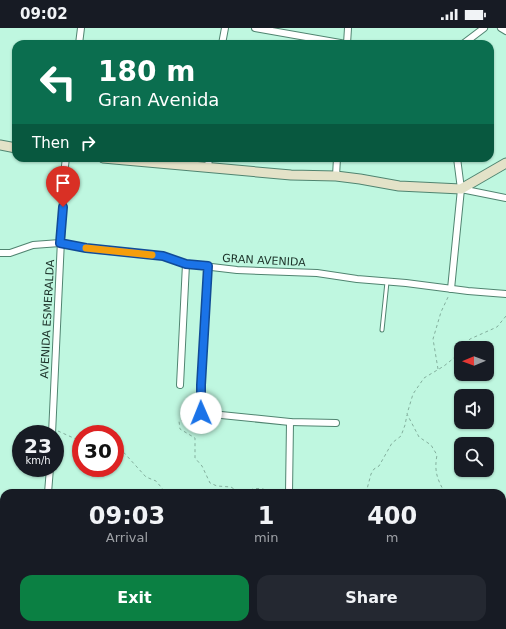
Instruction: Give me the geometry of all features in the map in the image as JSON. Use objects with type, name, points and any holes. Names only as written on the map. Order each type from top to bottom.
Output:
[{"type":"street","points":[[80,40],[81,28]]},
{"type":"street","points":[[223,40],[225,28]]},
{"type":"street","points":[[255,28],[323,40]]},
{"type":"street","points":[[346,40],[348,28]]},
{"type":"street","points":[[468,40],[484,28]]},
{"type":"street","points":[[501,28],[506,31]]},
{"type":"street","points":[[0,145],[12,147]]},
{"type":"street","name":"AVENIDA ESMERALDA","points":[[52,425],[63,197],[62,189],[65,162]]},
{"type":"street","points":[[188,162],[209,163],[291,175],[336,176],[399,186],[461,189],[506,198]]},
{"type":"street","points":[[336,176],[337,162]]},
{"type":"street","points":[[451,289],[461,189],[458,162]]},
{"type":"street","points":[[461,189],[506,162]]},
{"type":"street","name":"GRAN AVENIDA","points":[[0,253],[10,254],[33,245],[60,243],[86,248],[163,256],[186,264],[237,270],[311,273],[357,280],[387,281],[506,294]]},
{"type":"street","points":[[180,385],[186,264]]},
{"type":"street","points":[[208,266],[201,385],[201,413],[290,422],[336,423]]},
{"type":"street","points":[[289,489],[290,422]]},
{"type":"street","points":[[48,489],[49,477]]},
{"type":"lane","points":[[382,330],[387,281]]},
{"type":"path","points":[[438,369],[433,339],[441,312],[451,289]]},
{"type":"path","points":[[367,489],[374,469],[378,466],[392,443],[402,436],[413,394],[424,378],[454,358],[470,339],[497,327],[506,316]]},
{"type":"path","points":[[201,413],[185,420],[179,420],[180,429],[196,438],[196,458],[202,466],[210,483],[217,486],[232,487],[234,489]]},
{"type":"path","points":[[408,414],[419,437],[431,445],[437,455],[435,465],[436,474],[442,489]]},
{"type":"path","points":[[124,453],[146,477],[156,481],[163,489]]},
{"type":"slow traffic","points":[[86,248],[152,255]]},
{"type":"route","points":[[63,207],[60,243],[86,248],[163,256],[186,264],[208,266],[201,385],[201,413]]}]
